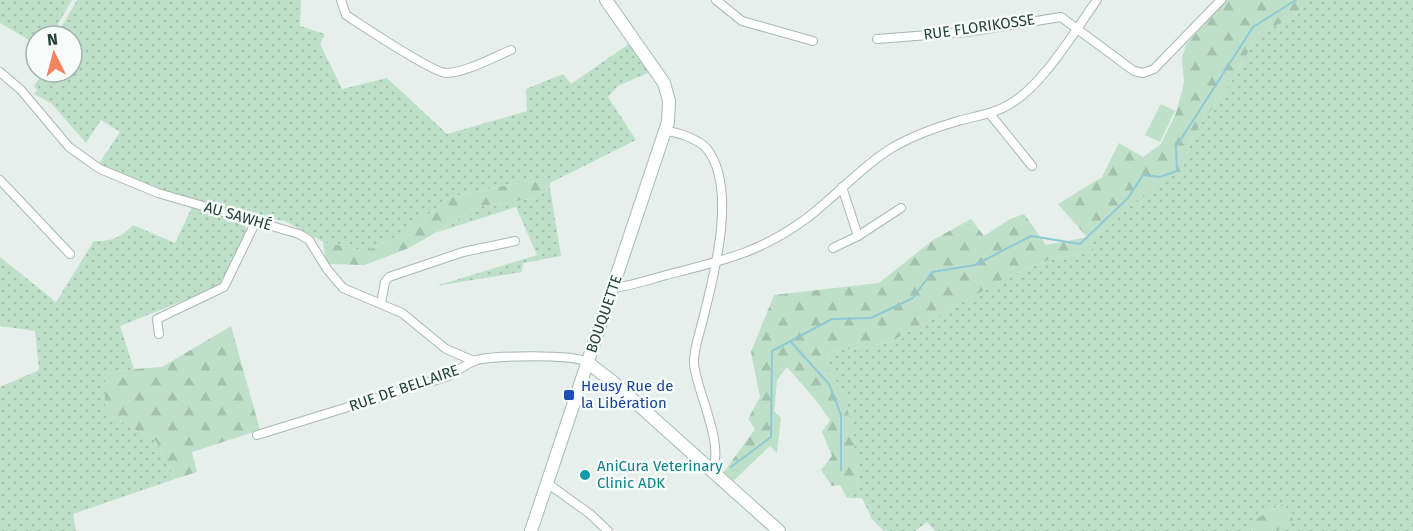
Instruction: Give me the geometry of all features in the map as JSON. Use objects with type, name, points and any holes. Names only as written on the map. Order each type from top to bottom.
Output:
[{"type":"main road","name":"BOUQUETTE","points":[[531,531],[666,131],[670,108],[666,88],[606,0]]},
{"type":"main road","points":[[587,362],[613,382],[779,531]]},
{"type":"street","points":[[341,0],[346,15],[423,63],[445,73],[468,68],[512,50]]},
{"type":"street","points":[[716,0],[742,21],[813,41]]},
{"type":"street","points":[[613,288],[716,264],[746,254],[808,218],[842,187],[896,146],[926,131],[990,114],[1011,104],[1043,74],[1097,0]]},
{"type":"street","name":"RUE FLORIKOSSE","points":[[877,39],[967,32],[1060,16],[1134,71],[1143,73],[1154,69],[1221,0]]},
{"type":"street","name":"AU SAWHÉ","points":[[0,72],[21,90],[69,147],[100,169],[158,193],[299,234],[309,240],[327,269],[344,288],[402,313],[446,349],[474,361]]},
{"type":"street","points":[[990,114],[1032,166]]},
{"type":"street","points":[[666,131],[674,132],[706,147],[723,188],[716,264],[694,363],[707,409],[715,454],[712,471]]},
{"type":"street","points":[[0,180],[70,254]]},
{"type":"street","points":[[842,187],[858,236]]},
{"type":"street","points":[[833,248],[858,236],[901,208]]},
{"type":"street","points":[[159,334],[157,320],[224,287],[256,221]]},
{"type":"street","points":[[381,303],[385,282],[389,276],[463,252],[515,241]]},
{"type":"street","name":"RUE DE BELLAIRE","points":[[257,435],[449,376],[474,361],[511,357],[570,357],[587,362]]},
{"type":"street","points":[[547,483],[590,514],[608,531]]},
{"type":"green space","points":[[0,0],[72,0],[58,24],[24,24],[24,37],[0,23]]},
{"type":"green space","points":[[77,0],[301,0],[300,26],[325,34],[320,44],[342,89],[387,78],[447,134],[527,111],[526,89],[563,74],[571,84],[630,43],[650,72],[618,86],[608,97],[636,140],[550,183],[527,181],[451,197],[405,232],[367,251],[327,244],[285,221],[246,215],[161,193],[98,165],[120,132],[101,120],[86,143],[51,103],[34,94],[37,90],[35,84],[84,84],[84,24],[63,24]]},
{"type":"green space","points":[[1225,0],[1308,0],[1292,18],[1258,34],[1234,78],[1193,135],[1182,168],[1164,177],[1090,241],[1094,252],[1051,259],[1010,276],[888,343],[829,352],[825,365],[835,378],[847,408],[854,442],[859,491],[847,498],[840,485],[832,486],[821,470],[832,456],[822,432],[830,420],[787,367],[777,380],[774,411],[781,418],[777,453],[770,446],[730,484],[721,476],[755,429],[748,419],[760,397],[751,352],[774,295],[879,283],[933,240],[971,219],[984,236],[1010,219],[1024,214],[1046,245],[1087,237],[1058,204],[1102,177],[1119,143],[1143,157],[1161,144],[1176,113],[1184,83],[1182,59],[1186,45]]},
{"type":"green space","points":[[1308,0],[1413,0],[1413,531],[1277,531],[1294,521],[1283,503],[1248,524],[1252,531],[935,531],[927,522],[915,531],[884,531],[872,519],[862,498],[848,498],[859,490],[851,424],[842,392],[825,365],[829,352],[888,343],[1010,276],[1051,259],[1094,252],[1090,241],[1164,177],[1182,168],[1193,135],[1234,78],[1258,34],[1292,18]]},
{"type":"green space","points":[[1161,104],[1175,111],[1160,142],[1145,135]]},
{"type":"green space","points":[[527,181],[550,183],[550,188],[531,199],[481,206],[409,248],[365,265],[326,264],[323,242],[367,251],[405,232],[451,197]]},
{"type":"green space","points":[[550,188],[561,256],[523,263],[522,272],[436,286],[537,255],[516,207],[435,233],[481,206],[531,199]]},
{"type":"green space","points":[[192,207],[243,222],[247,231],[239,252],[220,286],[120,326],[134,369],[105,374],[105,413],[156,441],[175,479],[73,514],[76,531],[0,531],[0,387],[39,370],[35,331],[0,326],[0,257],[56,302],[94,241],[115,238],[125,233],[133,225],[175,243]]},
{"type":"green space","points":[[231,326],[260,430],[192,452],[197,472],[175,479],[156,441],[105,413],[105,374],[162,367]]},
{"type":"green space","points":[[1284,503],[1294,521],[1277,531],[1252,531],[1247,524]]},
{"type":"waterway","points":[[731,467],[771,437],[772,351],[832,319],[871,318],[913,298],[932,272],[975,265],[1031,236],[1080,244],[1128,198],[1143,175],[1160,177],[1177,171],[1176,147],[1253,27],[1296,0]]},
{"type":"waterway","points":[[790,341],[829,384],[841,415],[841,470]]},
{"type":"place","name":"Heusy Rue de la Libération","points":[[569,395]]},
{"type":"place","name":"AniCura Veterinary Clinic ADK","points":[[585,475]]}]
